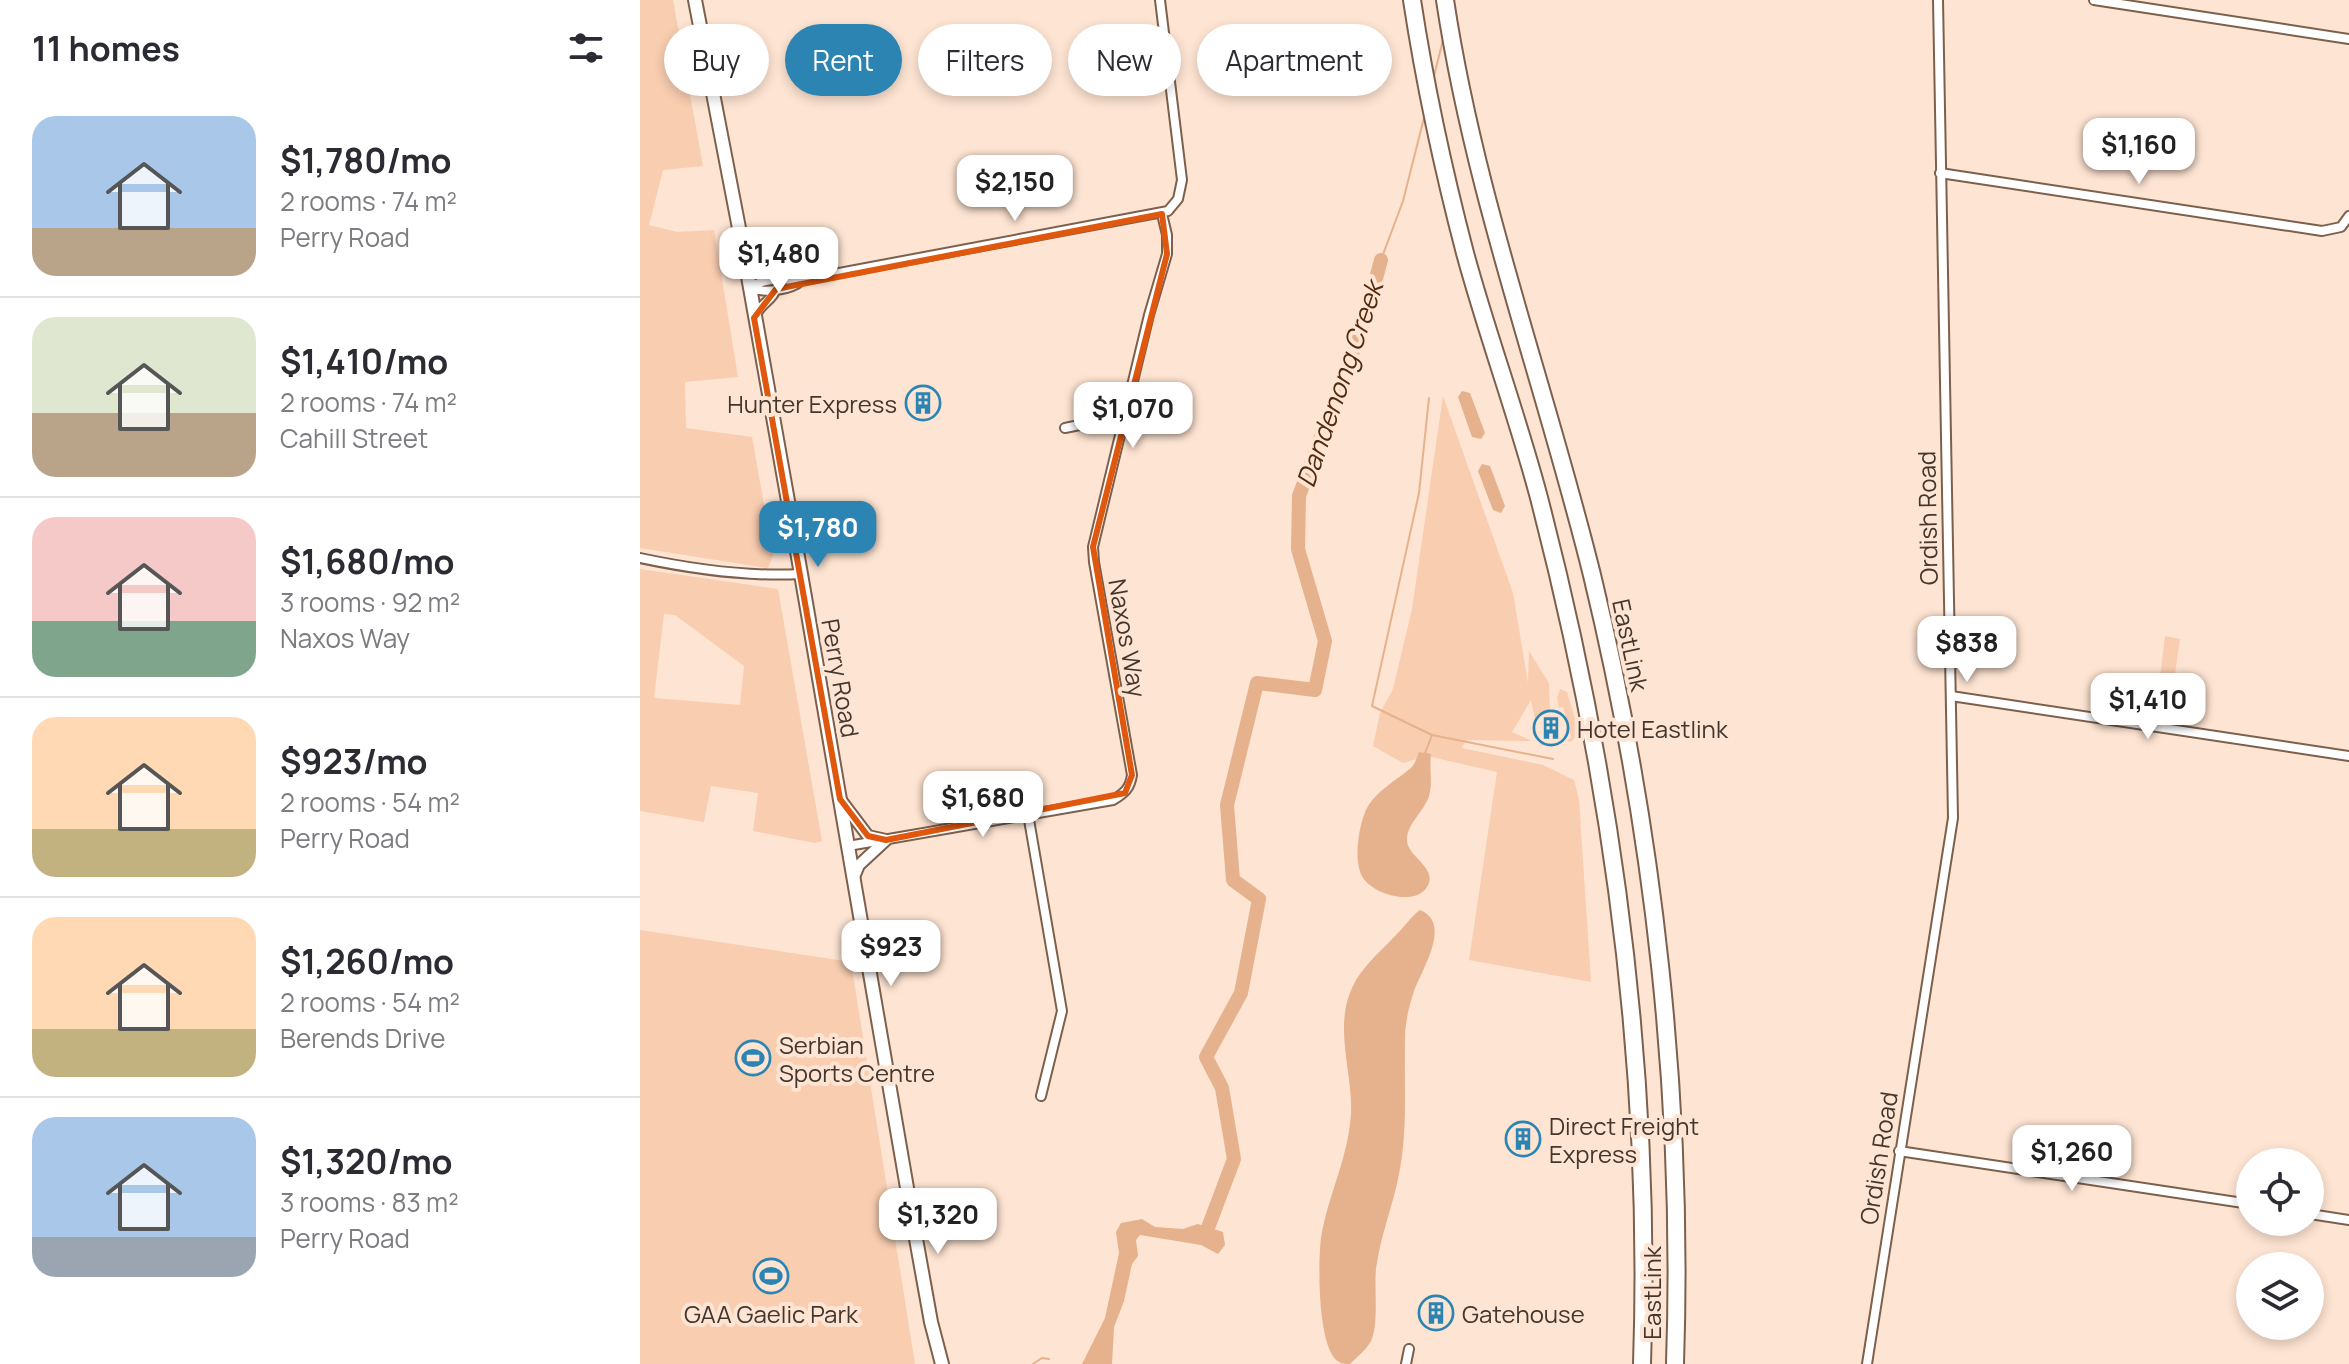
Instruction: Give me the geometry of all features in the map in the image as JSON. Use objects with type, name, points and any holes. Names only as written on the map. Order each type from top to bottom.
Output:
[{"type":"highway","name":"EastLink","points":[[1412,0],[1439,147],[1466,254],[1537,492],[1565,604],[1604,799],[1624,944],[1635,1063],[1643,1197],[1642,1364]]},
{"type":"highway","name":"EastLink","points":[[1445,0],[1484,193],[1592,575],[1616,686],[1642,835],[1662,997],[1672,1127],[1677,1266],[1675,1364]]},
{"type":"main road","name":"Perry Road","points":[[695,0],[744,254],[926,1294],[942,1364]]},
{"type":"main road","points":[[744,254],[756,259],[779,284]]},
{"type":"street","points":[[749,288],[758,282],[779,284],[1162,214],[1176,203],[1182,180],[1160,0]]},
{"type":"street","name":"Ordish Road","points":[[1867,1364],[1953,818],[1938,0]]},
{"type":"street","points":[[2094,0],[2349,39]]},
{"type":"street","points":[[1940,173],[2322,231],[2341,227],[2349,216]]},
{"type":"street","name":"Naxos Way","points":[[848,846],[1113,800],[1125,793],[1131,784],[1132,775],[1093,547],[1146,327],[1167,254],[1162,214]]},
{"type":"street","points":[[754,318],[759,307],[773,298],[779,284]]},
{"type":"street","points":[[1065,428],[1104,420],[1124,425]]},
{"type":"street","points":[[640,558],[748,573],[801,574]]},
{"type":"street","points":[[1951,696],[2349,756]]},
{"type":"street","points":[[840,799],[868,836],[886,840]]},
{"type":"street","points":[[1028,814],[1062,1011],[1041,1096]]},
{"type":"street","points":[[854,880],[859,865],[886,840]]},
{"type":"street","points":[[1899,1151],[2236,1202]]},
{"type":"street","points":[[2324,1216],[2349,1220]]},
{"type":"street","points":[[1406,1364],[1409,1349]]},
{"type":"highlighted area","points":[[1162,214],[1167,254],[1093,547],[1132,775],[1125,793],[886,840],[868,836],[840,799],[754,318],[776,289]]},
{"type":"shaded area","points":[[640,0],[673,0],[677,24],[664,24],[664,96],[690,96],[703,166],[663,170],[649,225],[677,232],[714,230],[738,377],[685,382],[686,428],[752,437],[773,556],[768,568],[640,548]]},
{"type":"shaded area","points":[[1462,391],[1470,393],[1485,433],[1481,439],[1472,437],[1458,397]]},
{"type":"shaded area","points":[[1443,396],[1513,593],[1528,683],[1529,651],[1549,683],[1550,711],[1540,715],[1545,745],[1541,746],[1531,700],[1512,732],[1532,741],[1466,740],[1462,748],[1543,765],[1574,780],[1579,800],[1591,982],[1469,960],[1497,772],[1427,756],[1403,763],[1373,746],[1380,713],[1393,689],[1412,609]]},
{"type":"shaded area","points":[[1482,464],[1490,466],[1505,506],[1501,513],[1493,510],[1478,471]]},
{"type":"shaded area","points":[[640,569],[778,589],[822,841],[815,843],[753,831],[758,793],[711,786],[704,822],[640,811]],"holes":[[[664,614],[675,615],[744,666],[740,705],[654,698]]]},
{"type":"shaded area","points":[[2165,636],[2180,639],[2174,681],[2160,678]]},
{"type":"shaded area","points":[[1560,689],[1567,692],[1581,739],[1576,736],[1571,742],[1567,741],[1571,737],[1563,707],[1559,708],[1557,698]]},
{"type":"shaded area","points":[[1419,752],[1431,754],[1430,791],[1407,840],[1412,852],[1426,868],[1430,880],[1421,893],[1393,896],[1374,888],[1362,876],[1358,855],[1360,830],[1372,801],[1411,768]]},
{"type":"shaded area","points":[[1420,910],[1430,916],[1434,936],[1428,960],[1414,991],[1407,1021],[1404,1140],[1378,1257],[1375,1325],[1367,1347],[1350,1364],[1344,1364],[1332,1354],[1326,1341],[1319,1265],[1324,1222],[1346,1146],[1351,1114],[1344,1038],[1346,1008],[1354,984],[1364,969]]},
{"type":"shaded area","points":[[640,930],[851,962],[915,1364],[640,1364]]},
{"type":"shaded area","points":[[1142,1219],[1155,1227],[1183,1229],[1198,1224],[1223,1232],[1225,1245],[1218,1254],[1201,1245],[1140,1235],[1136,1240],[1138,1256],[1132,1264],[1124,1301],[1114,1327],[1112,1364],[1082,1364],[1105,1318],[1119,1253],[1116,1232],[1121,1223]]},
{"type":"waterway","name":"Dandenong Creek","points":[[1433,80],[1444,36]]},
{"type":"waterway","name":"Dandenong Creek","points":[[1381,260],[1403,201],[1425,114]]},
{"type":"waterway","name":"Dandenong Creek","points":[[1193,1233],[1206,1233],[1234,1159],[1222,1088],[1206,1057],[1241,993],[1259,899],[1233,880],[1227,805],[1257,683],[1315,690],[1325,641],[1298,549],[1299,496],[1366,316],[1381,260]]},
{"type":"waterway","points":[[1429,398],[1419,493],[1372,706],[1432,735],[1553,759]]},
{"type":"waterway","points":[[1425,753],[1432,735]]},
{"type":"waterway","points":[[1033,1364],[1042,1358],[1049,1359]]},
{"type":"place","name":"Hunter Express","points":[[923,403]]},
{"type":"place","name":"Hotel Eastlink","points":[[1551,728]]},
{"type":"place","name":"Serbian Sports Centre","points":[[753,1058]]},
{"type":"place","name":"Direct Freight Express","points":[[1523,1139]]},
{"type":"place","name":"GAA Gaelic Park","points":[[771,1276]]},
{"type":"place","name":"Gatehouse","points":[[1436,1313]]}]
